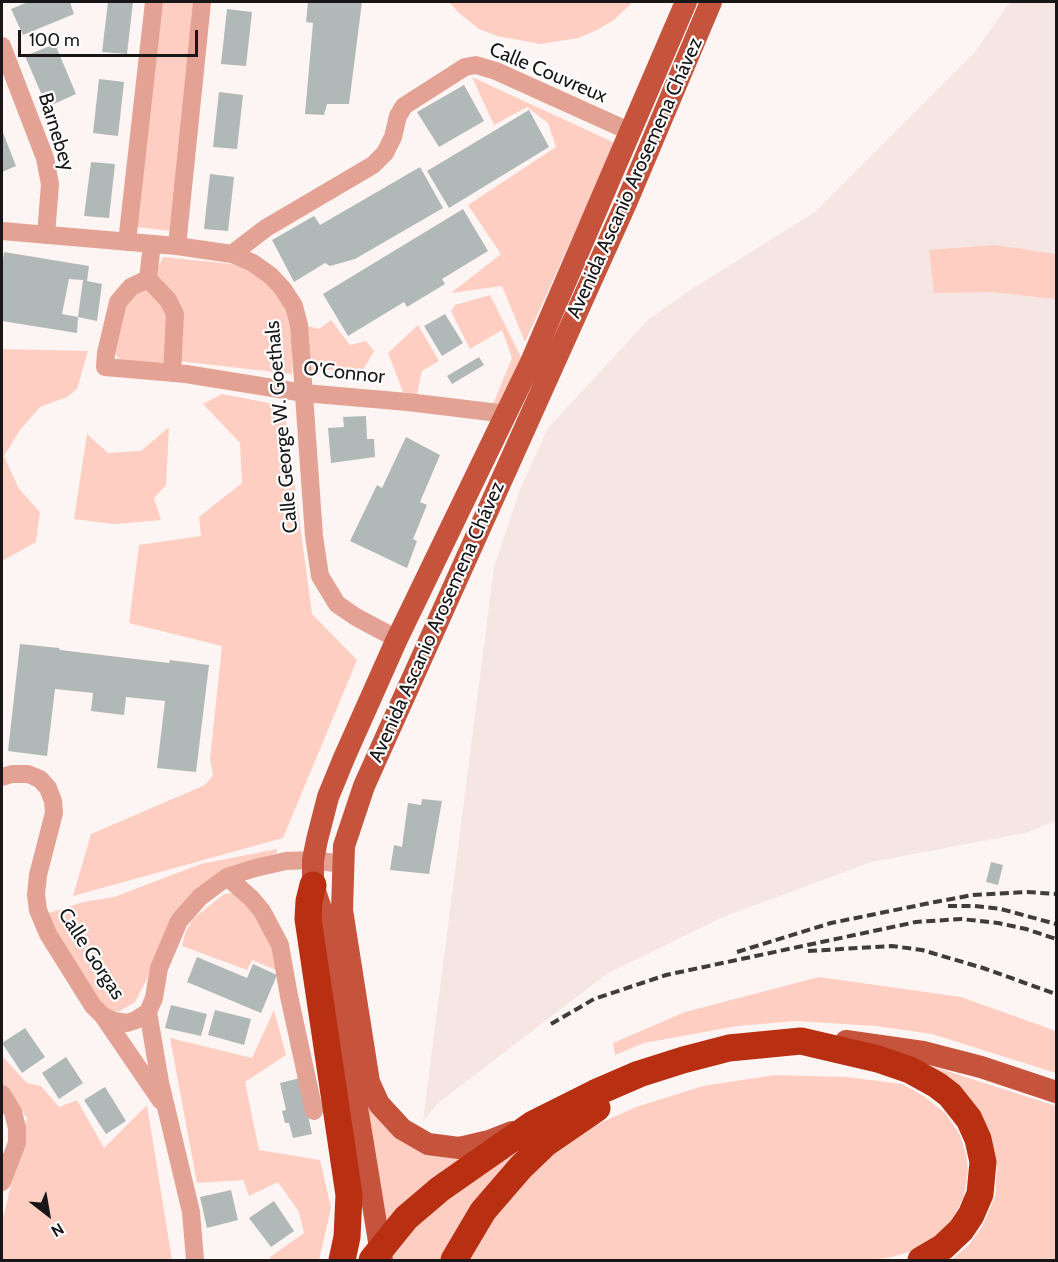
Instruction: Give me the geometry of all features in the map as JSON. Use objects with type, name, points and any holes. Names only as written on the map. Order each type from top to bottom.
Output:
[{"type":"highway","points":[[313,873],[308,919],[349,1195],[347,1238],[342,1260]]},
{"type":"highway","points":[[372,1260],[415,1210],[463,1172],[532,1124],[639,1074],[683,1060],[729,1048],[801,1041],[878,1059],[910,1070],[950,1095],[969,1119],[982,1150],[983,1173],[980,1194],[971,1215],[961,1230],[944,1247],[921,1260]]},
{"type":"highway","points":[[454,1260],[483,1210],[546,1143],[623,1092],[729,1048]]},
{"type":"main road","name":"Avenida Ascanio Arosemena Chávez","points":[[313,873],[328,797],[336,776],[397,639],[507,414],[625,129],[686,2]]},
{"type":"main road","name":"Avenida Ascanio Arosemena Chávez","points":[[532,1124],[489,1141],[459,1148],[446,1147],[428,1144],[402,1129],[379,1104],[369,1082],[342,910],[344,846],[364,786],[617,223],[711,2]]},
{"type":"main road","points":[[313,873],[328,930],[382,1260]]},
{"type":"main road","points":[[801,1041],[854,1042],[923,1052],[981,1067],[1056,1092]]},
{"type":"street","points":[[127,242],[154,2]]},
{"type":"street","points":[[177,246],[202,2]]},
{"type":"street","name":"Barnebey","points":[[2,46],[45,158],[50,184],[46,235]]},
{"type":"street","name":"Calle Couvreux","points":[[232,254],[266,228],[373,165],[385,153],[393,137],[398,116],[404,106],[465,67],[476,65],[496,70],[625,129]]},
{"type":"street","name":"Calle George W. Goethals","points":[[2,231],[177,246],[232,254],[253,263],[271,276],[294,306],[299,325],[314,536],[320,576],[337,604],[397,639]]},
{"type":"street","points":[[152,244],[148,279],[168,300],[175,314],[172,373]]},
{"type":"street","name":"O'Connor","points":[[148,279],[131,287],[118,302],[105,367],[172,373],[304,393],[507,414]]},
{"type":"street","name":"Calle Gorgas","points":[[2,777],[12,774],[28,774],[40,779],[51,795],[54,813],[38,875],[36,894],[38,910],[48,934],[93,1006],[102,1016],[114,1021],[127,1023],[148,1012],[154,998],[159,968],[178,921],[200,897],[227,877],[286,861],[313,873],[342,864]]},
{"type":"street","points":[[227,877],[251,898],[280,945],[315,1111]]},
{"type":"street","points":[[148,1012],[160,1083],[191,1212],[195,1260]]},
{"type":"street","points":[[102,1016],[167,1110]]},
{"type":"street","points":[[2,1094],[13,1112],[17,1128],[16,1143],[2,1182]]},
{"type":"shaded area","points":[[160,2],[199,2],[171,231],[136,227]]},
{"type":"shaded area","points":[[449,2],[633,2],[614,20],[597,30],[578,38],[541,44],[497,36],[479,29]]},
{"type":"shaded area","points":[[1010,2],[1056,2],[1056,821],[1025,833],[871,862],[723,917],[608,973],[438,1103],[423,1121],[494,567],[519,492],[548,428],[649,319],[692,289],[815,212],[975,52]]},
{"type":"shaded area","points":[[472,77],[615,143],[525,342],[502,286],[451,293],[501,254],[468,205],[556,147],[548,123],[527,107],[494,125]]},
{"type":"shaded area","points":[[995,245],[1056,254],[1055,299],[992,292],[934,293],[929,250]]},
{"type":"shaded area","points":[[163,257],[232,264],[255,273],[280,296],[293,319],[292,374],[178,361],[155,274]]},
{"type":"shaded area","points":[[145,290],[153,291],[168,306],[166,360],[161,364],[121,360],[115,355],[114,349],[125,300]]},
{"type":"shaded area","points":[[490,295],[521,357],[501,404],[493,404],[512,358],[502,330],[470,349],[451,311],[455,305]]},
{"type":"shaded area","points":[[331,320],[350,345],[366,341],[374,351],[363,370],[305,370],[305,325],[319,329]]},
{"type":"shaded area","points":[[418,325],[439,361],[422,371],[417,394],[403,392],[388,353]]},
{"type":"shaded area","points":[[2,349],[88,351],[77,389],[67,397],[40,407],[20,430],[4,456],[19,489],[40,512],[36,542],[2,561]]},
{"type":"shaded area","points":[[222,394],[284,406],[312,614],[357,660],[283,838],[73,896],[91,834],[205,785],[213,775],[210,759],[222,646],[129,623],[139,545],[201,536],[199,517],[242,483],[240,443],[203,404]]},
{"type":"shaded area","points":[[169,427],[166,485],[154,498],[161,520],[114,524],[74,519],[87,434],[108,453],[141,451]]},
{"type":"shaded area","points":[[277,849],[277,853],[228,870],[159,947],[135,1002],[120,1011],[112,1011],[103,1006],[46,914],[83,902],[114,897],[201,864]]},
{"type":"shaded area","points":[[231,893],[240,896],[269,936],[276,970],[252,960],[247,970],[182,946],[186,931],[193,919],[224,894]]},
{"type":"shaded area","points":[[819,977],[961,997],[1056,1031],[1056,1073],[932,1034],[876,1026],[796,1021],[737,1026],[644,1043],[615,1055],[613,1043],[685,1012]]},
{"type":"shaded area","points":[[274,1010],[286,1055],[245,1082],[259,1150],[320,1160],[331,1208],[319,1260],[271,1260],[270,1257],[304,1233],[299,1212],[278,1182],[249,1196],[243,1180],[197,1183],[170,1038],[252,1058]]},
{"type":"shaded area","points":[[2,1056],[27,1083],[41,1086],[59,1107],[77,1100],[104,1148],[147,1105],[172,1260],[2,1260],[2,1222],[27,1118],[2,1084]]},
{"type":"shaded area","points":[[925,1064],[1056,1106],[1056,1260],[951,1260],[969,1245],[983,1225],[995,1196],[997,1166],[992,1141],[981,1113],[961,1088]]},
{"type":"shaded area","points":[[775,1075],[847,1077],[902,1084],[925,1097],[946,1114],[960,1135],[968,1170],[964,1197],[949,1224],[933,1239],[915,1250],[872,1260],[465,1260],[474,1243],[534,1165],[585,1130],[636,1107],[703,1086]]},
{"type":"shaded area","points":[[360,1080],[383,1122],[478,1153],[385,1230]]},
{"type":"shaded area","points":[[521,1147],[446,1260],[389,1260],[414,1228],[448,1197]]},
{"type":"building","points":[[28,2],[70,2],[74,14],[23,35],[11,9]]},
{"type":"building","points":[[108,2],[133,2],[127,54],[102,52]]},
{"type":"building","points":[[308,2],[362,2],[349,104],[327,104],[324,115],[305,114],[313,23],[306,22]]},
{"type":"building","points":[[227,9],[252,12],[246,66],[221,64]]},
{"type":"building","points":[[55,44],[76,94],[47,107],[25,56]]},
{"type":"building","points":[[99,79],[124,82],[118,136],[93,133]]},
{"type":"building","points":[[464,85],[484,121],[439,147],[417,112]]},
{"type":"building","points":[[219,92],[243,95],[237,149],[213,147]]},
{"type":"building","points":[[529,110],[549,147],[449,208],[427,171]]},
{"type":"building","points":[[2,130],[16,166],[2,172]]},
{"type":"building","points":[[91,162],[115,164],[109,218],[84,216]]},
{"type":"building","points":[[420,167],[443,208],[355,259],[330,266],[325,263],[294,282],[272,240],[314,216],[320,225]]},
{"type":"building","points":[[210,174],[234,177],[228,231],[204,229]]},
{"type":"building","points":[[463,209],[488,251],[442,279],[445,284],[407,307],[404,302],[348,336],[323,294]]},
{"type":"building","points":[[4,252],[89,266],[87,281],[102,284],[97,321],[78,317],[77,333],[2,321]],"holes":[[[69,279],[83,280],[78,317],[62,314]]]},
{"type":"building","points":[[445,314],[463,343],[442,356],[424,326]]},
{"type":"building","points":[[479,357],[484,365],[452,384],[447,376]]},
{"type":"building","points":[[366,416],[367,439],[374,439],[375,457],[331,463],[328,428],[344,427],[343,417]]},
{"type":"building","points":[[406,437],[440,455],[420,502],[427,505],[413,539],[417,541],[407,568],[350,541],[377,485],[382,488]]},
{"type":"building","points":[[20,644],[169,663],[170,660],[209,665],[196,772],[157,768],[165,701],[126,697],[124,715],[91,711],[93,693],[55,689],[47,756],[8,751]]},
{"type":"building","points":[[422,799],[442,801],[429,874],[390,870],[394,845],[402,847],[408,803],[421,805]]},
{"type":"building","points":[[991,862],[1003,865],[998,885],[986,882]]},
{"type":"building","points":[[197,957],[247,978],[253,964],[277,975],[261,1013],[187,982]]},
{"type":"building","points":[[171,1005],[207,1014],[201,1036],[165,1028]]},
{"type":"building","points":[[215,1010],[251,1019],[244,1045],[208,1035]]},
{"type":"building","points":[[25,1028],[45,1057],[22,1073],[2,1043]]},
{"type":"building","points":[[66,1057],[83,1083],[59,1099],[42,1073]]},
{"type":"building","points":[[300,1078],[312,1134],[293,1138],[289,1123],[285,1123],[282,1111],[286,1110],[280,1083]]},
{"type":"building","points":[[105,1087],[126,1121],[106,1134],[84,1100]]},
{"type":"building","points":[[231,1190],[238,1220],[207,1228],[200,1197]]},
{"type":"building","points":[[274,1201],[294,1231],[271,1247],[249,1218]]},
{"type":"railway","points":[[737,952],[831,923],[973,895],[1027,892],[1056,894]]},
{"type":"railway","points":[[948,906],[1001,909],[1056,924]]},
{"type":"railway","points":[[551,1024],[594,999],[666,975],[916,922],[961,919],[998,923],[1056,939]]},
{"type":"railway","points":[[808,951],[892,946],[922,950],[983,968],[1056,994]]}]
